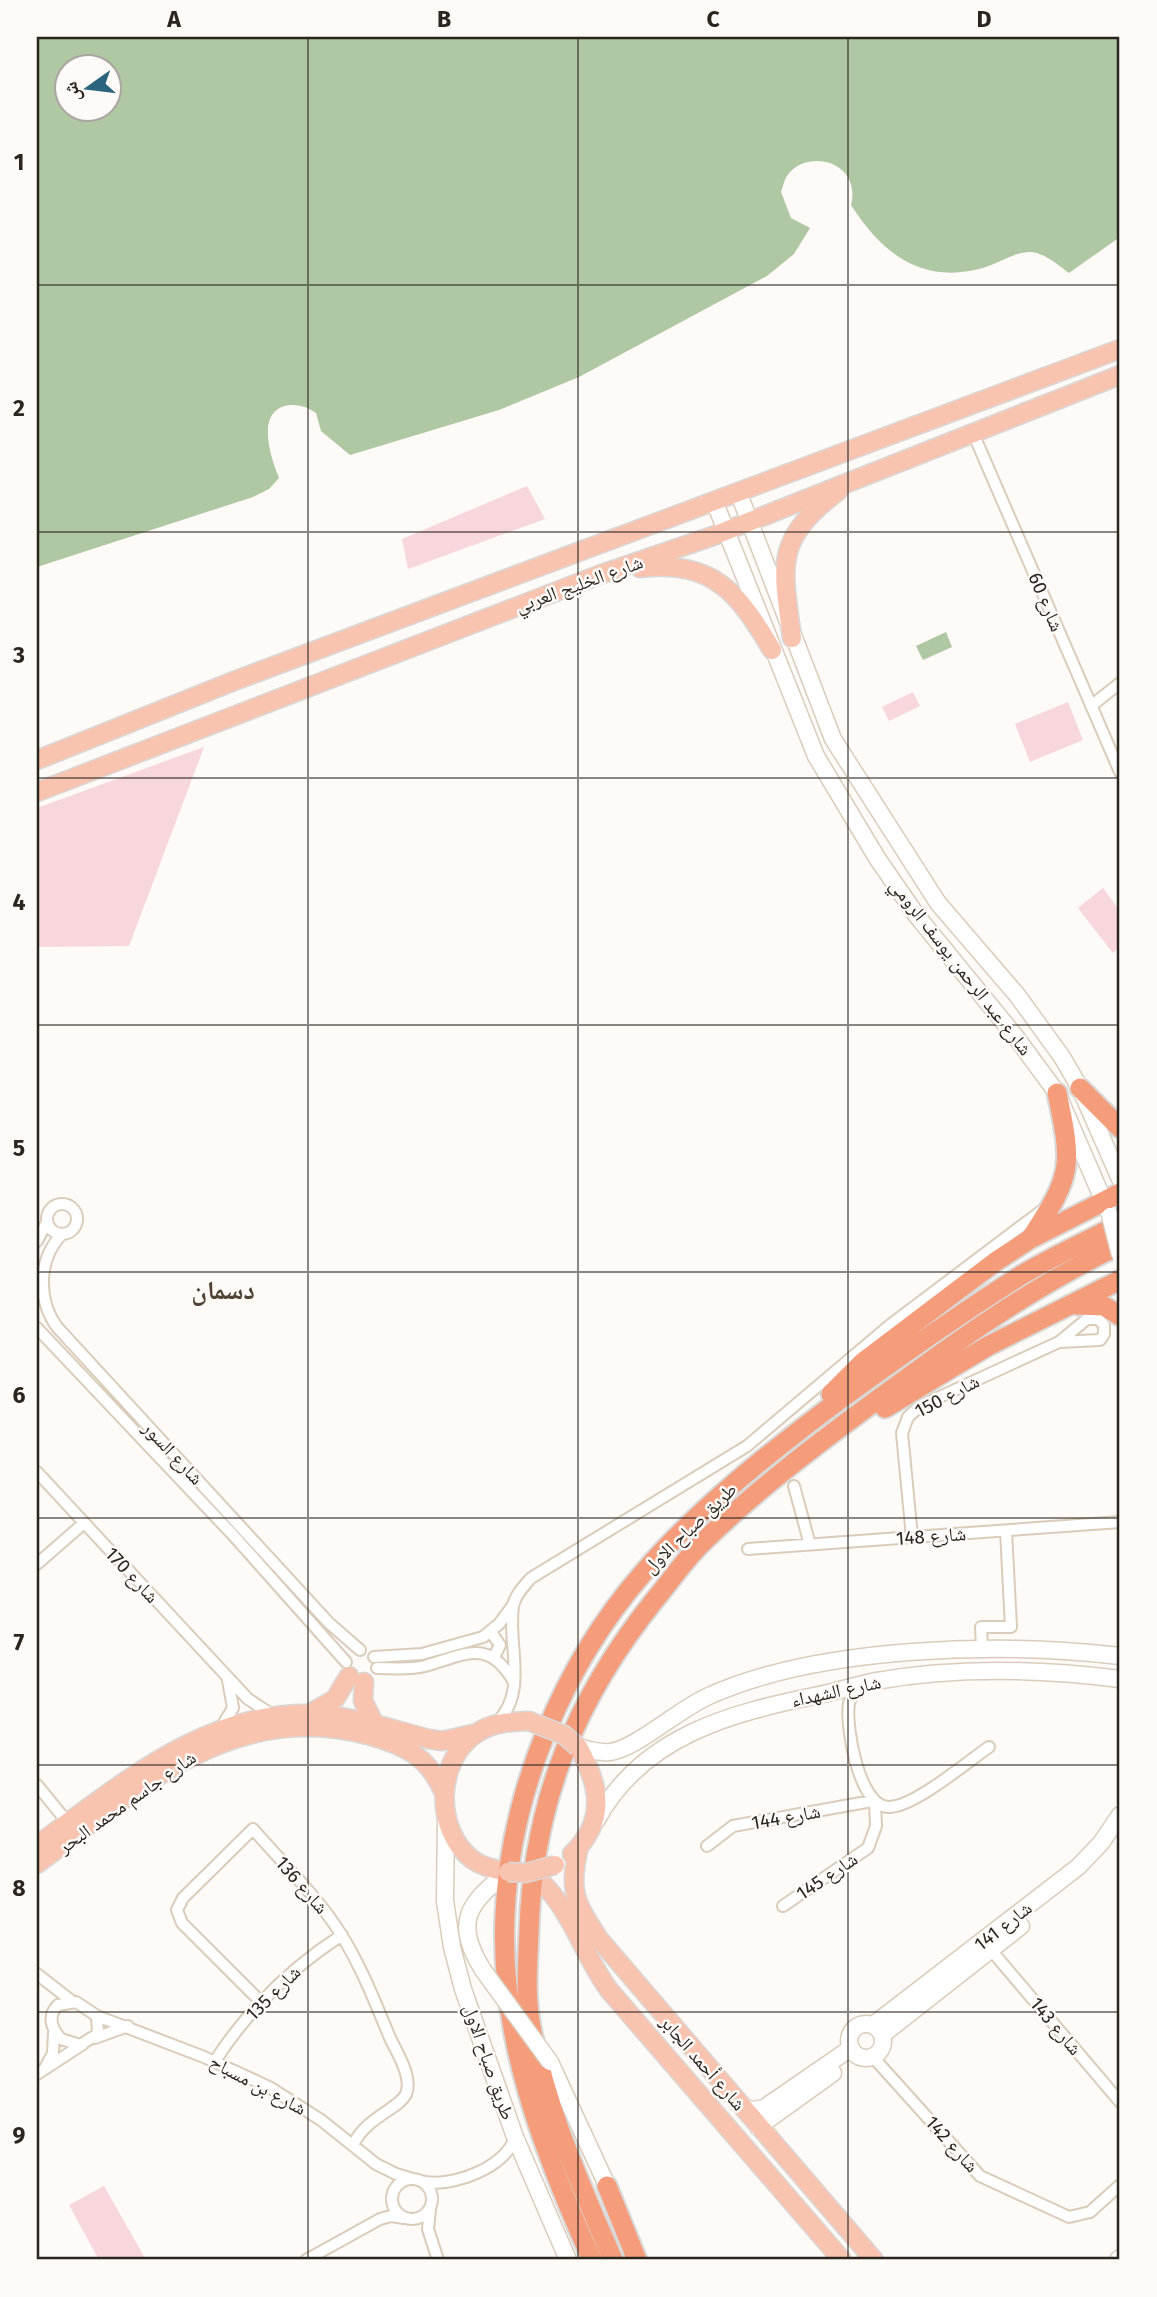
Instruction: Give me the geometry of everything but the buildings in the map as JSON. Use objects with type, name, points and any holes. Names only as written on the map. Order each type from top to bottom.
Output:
[{"type":"highway","points":[[1080,1088],[1120,1128]]},
{"type":"highway","points":[[1028,1241],[1057,1198],[1067,1165],[1067,1145],[1057,1093]]},
{"type":"highway","points":[[806,1425],[863,1362],[995,1262],[1028,1241],[1114,1208]]},
{"type":"highway","name":"طريق صباح الاول","points":[[592,2260],[538,2129],[518,2058],[511,2017],[505,1915],[512,1853],[524,1798],[553,1717],[589,1648],[619,1604],[675,1539],[806,1425],[877,1372],[1022,1275],[1114,1208]]},
{"type":"highway","points":[[1000,1242],[1013,1238],[1028,1241]]},
{"type":"highway","name":"طريق صباح الاول","points":[[613,2260],[558,2126],[538,2064],[530,2018],[529,1901],[540,1830],[561,1754],[578,1717],[616,1653],[700,1544],[788,1466],[972,1329],[1090,1259],[1120,1245]]},
{"type":"highway","points":[[788,1466],[988,1346],[1120,1280]]},
{"type":"highway","points":[[1069,1306],[1104,1306],[1120,1316]]},
{"type":"highway","points":[[607,2186],[637,2260]]},
{"type":"main road","name":"شارع الخليج العربي","points":[[37,760],[247,677],[1120,349]]},
{"type":"main road","points":[[1031,411],[1018,406],[1019,394],[1074,372],[1084,364]]},
{"type":"main road","name":"شارع الخليج العربي","points":[[37,792],[599,575],[726,531],[854,478],[1120,376]]},
{"type":"main road","points":[[792,638],[783,571],[786,552],[809,514],[854,478]]},
{"type":"main road","name":"شارع عبد الرحمن يوسف الرومي","points":[[739,494],[792,638],[833,738],[938,903],[1017,995],[1062,1057],[1080,1088],[1120,1179]]},
{"type":"main road","name":"شارع عبد الرحمن يوسف الرومي","points":[[715,503],[817,756],[877,858],[917,916],[995,1010],[1057,1093],[1114,1208]]},
{"type":"main road","points":[[599,575],[660,566],[706,573],[740,601],[775,657],[785,648],[793,648],[800,656]]},
{"type":"main road","points":[[1114,1208],[1120,1255]]},
{"type":"main road","name":"شارع الشهداء","points":[[578,1747],[598,1752],[624,1748],[671,1716],[709,1695],[772,1675],[865,1657],[982,1650],[1117,1652]]},
{"type":"main road","points":[[309,1714],[335,1699],[353,1673]]},
{"type":"main road","points":[[353,1673],[363,1701],[376,1725]]},
{"type":"main road","name":"شارع الشهداء","points":[[594,1824],[611,1793],[630,1774],[681,1739],[738,1713],[875,1682],[985,1673],[1065,1674],[1120,1679]]},
{"type":"main road","name":"شارع جاسم محمد البحر","points":[[37,1845],[179,1746],[219,1730],[277,1717],[309,1714],[376,1725],[442,1741],[485,1729]]},
{"type":"main road","points":[[529,1721],[565,1735],[578,1747],[592,1771],[597,1798],[594,1824],[579,1847],[555,1865],[526,1876],[483,1866],[463,1850],[446,1813],[444,1793],[455,1757],[485,1729],[529,1721]]},
{"type":"main road","name":"شارع جاسم محمد البحر","points":[[37,1864],[173,1765],[214,1745],[263,1731],[314,1727],[356,1732],[383,1739],[420,1755],[435,1772],[444,1793]]},
{"type":"main road","name":"طريق صباح الاول","points":[[446,1813],[445,1901],[452,1947],[515,2137],[568,2260]]},
{"type":"main road","name":"شارع 141","points":[[878,2030],[1078,1867],[1101,1843],[1120,1815]]},
{"type":"main road","name":"شارع 141","points":[[878,2030],[991,1950],[1079,1880],[1120,1835]]},
{"type":"main road","name":"شارع أحمد الجابر","points":[[579,1847],[572,1888],[580,1910],[629,1977],[873,2260]]},
{"type":"main road","name":"طريق صباح الاول","points":[[526,1876],[482,1892],[469,1911],[467,1923],[470,1946],[483,1970],[550,2062],[642,2260]]},
{"type":"main road","name":"شارع أحمد الجابر","points":[[526,1876],[563,1908],[585,1955],[600,1978],[842,2260]]},
{"type":"main road","points":[[742,2108],[764,2108],[860,2054],[882,2048],[878,2030],[862,2024],[852,2031],[860,2054]]},
{"type":"main road","points":[[683,2075],[706,2092],[741,2132],[748,2134],[860,2054]]},
{"type":"street","name":"شارع 60","points":[[973,433],[1120,772]]},
{"type":"street","points":[[1091,706],[1120,684]]},
{"type":"street","points":[[375,1662],[422,1654],[491,1632],[531,1578],[747,1446],[890,1325],[1057,1198]]},
{"type":"street","points":[[37,1241],[49,1212],[55,1206],[64,1204],[72,1208],[76,1216],[76,1225],[70,1232],[62,1234],[52,1231],[47,1222]]},
{"type":"street","name":"شارع السور","points":[[62,1234],[49,1249],[43,1281],[45,1301],[52,1321],[329,1623],[375,1662]]},
{"type":"street","name":"شارع السور","points":[[37,1328],[233,1535],[353,1673]]},
{"type":"street","name":"شارع 150","points":[[912,1537],[902,1439],[903,1428],[911,1413],[920,1406],[1059,1342]]},
{"type":"street","name":"شارع 170","points":[[37,1472],[253,1704],[277,1717]]},
{"type":"street","points":[[794,1486],[810,1545]]},
{"type":"street","points":[[37,1564],[84,1523]]},
{"type":"street","name":"شارع 148","points":[[748,1549],[1118,1524]]},
{"type":"street","points":[[982,1650],[981,1628],[1012,1627],[1006,1531]]},
{"type":"street","points":[[485,1729],[511,1702],[514,1682],[513,1605]]},
{"type":"street","points":[[491,1632],[500,1645],[494,1657]]},
{"type":"street","points":[[360,1650],[351,1654],[353,1673],[373,1676],[375,1662]]},
{"type":"street","points":[[375,1662],[415,1668],[472,1652],[494,1657],[514,1682]]},
{"type":"street","points":[[219,1730],[233,1708],[227,1677]]},
{"type":"street","points":[[873,1802],[862,1783],[849,1715],[853,1695],[875,1682]]},
{"type":"street","points":[[822,1694],[836,1699],[849,1715]]},
{"type":"street","name":"شارع 144","points":[[707,1846],[733,1826],[873,1802],[889,1807],[905,1803],[989,1747]]},
{"type":"street","points":[[37,1785],[68,1824]]},
{"type":"street","name":"شارع 145","points":[[783,1906],[868,1848],[876,1826],[873,1802]]},
{"type":"street","name":"شارع 136","points":[[261,2002],[183,1923],[177,1910],[183,1898],[253,1829],[328,1915],[342,1935],[363,1975],[403,2068],[407,2087],[401,2101],[373,2119],[353,2145]]},
{"type":"street","name":"شارع 135","points":[[215,2061],[261,2002],[301,1963],[342,1935]]},
{"type":"street","name":"شارع 143","points":[[991,1950],[1120,2102]]},
{"type":"street","points":[[37,1976],[97,2016],[100,2029],[95,2038]]},
{"type":"street","points":[[37,1976],[49,1996],[54,2029],[53,2053],[39,2072]]},
{"type":"street","points":[[52,2014],[58,2005],[73,2002]]},
{"type":"street","name":"شارع بن مسباح","points":[[97,2016],[215,2061],[289,2098],[376,2164],[386,2177],[392,2195]]},
{"type":"street","points":[[39,2072],[83,2044],[128,2026]]},
{"type":"street","points":[[54,2029],[65,2042],[83,2044]]},
{"type":"street","name":"شارع 142","points":[[860,2054],[980,2176],[1069,2217],[1090,2212],[1120,2185]]},
{"type":"street","points":[[376,2221],[402,2181],[416,2179],[437,2183],[454,2180],[501,2161],[512,2148],[515,2137]]},
{"type":"street","points":[[501,2161],[526,2165]]},
{"type":"street","name":"شارع بن مسباح","points":[[376,2164],[396,2174],[416,2179]]},
{"type":"street","points":[[416,2179],[430,2190],[431,2207],[427,2224],[438,2260]]},
{"type":"street","points":[[306,2260],[376,2221],[391,2216],[421,2218],[454,2180]]},
{"type":"street","points":[[392,2195],[394,2210],[431,2244]]},
{"type":"shaded area","points":[[37,37],[1120,37],[1120,237],[1069,273],[1047,257],[1032,252],[1020,253],[986,267],[964,272],[924,269],[907,262],[891,252],[863,223],[851,205],[852,190],[848,178],[840,169],[830,163],[806,162],[795,167],[787,176],[781,192],[791,218],[810,228],[794,254],[767,276],[579,377],[499,410],[350,455],[321,431],[316,413],[302,406],[280,408],[274,412],[268,428],[268,441],[279,478],[269,489],[253,497],[37,567]]},
{"type":"shaded area","points":[[527,486],[545,519],[408,569],[402,539]]},
{"type":"shaded area","points":[[946,632],[952,647],[923,660],[916,646]]},
{"type":"shaded area","points":[[913,692],[920,706],[889,721],[882,707]]},
{"type":"shaded area","points":[[1068,702],[1083,740],[1030,762],[1015,724]]},
{"type":"shaded area","points":[[204,747],[129,946],[37,947],[37,808]]},
{"type":"shaded area","points":[[1103,888],[1120,911],[1120,947],[1113,953],[1078,908]]},
{"type":"shaded area","points":[[104,2186],[146,2260],[99,2260],[69,2205]]},
{"type":"district","name":"دسمان","points":[[223,1290]]}]
